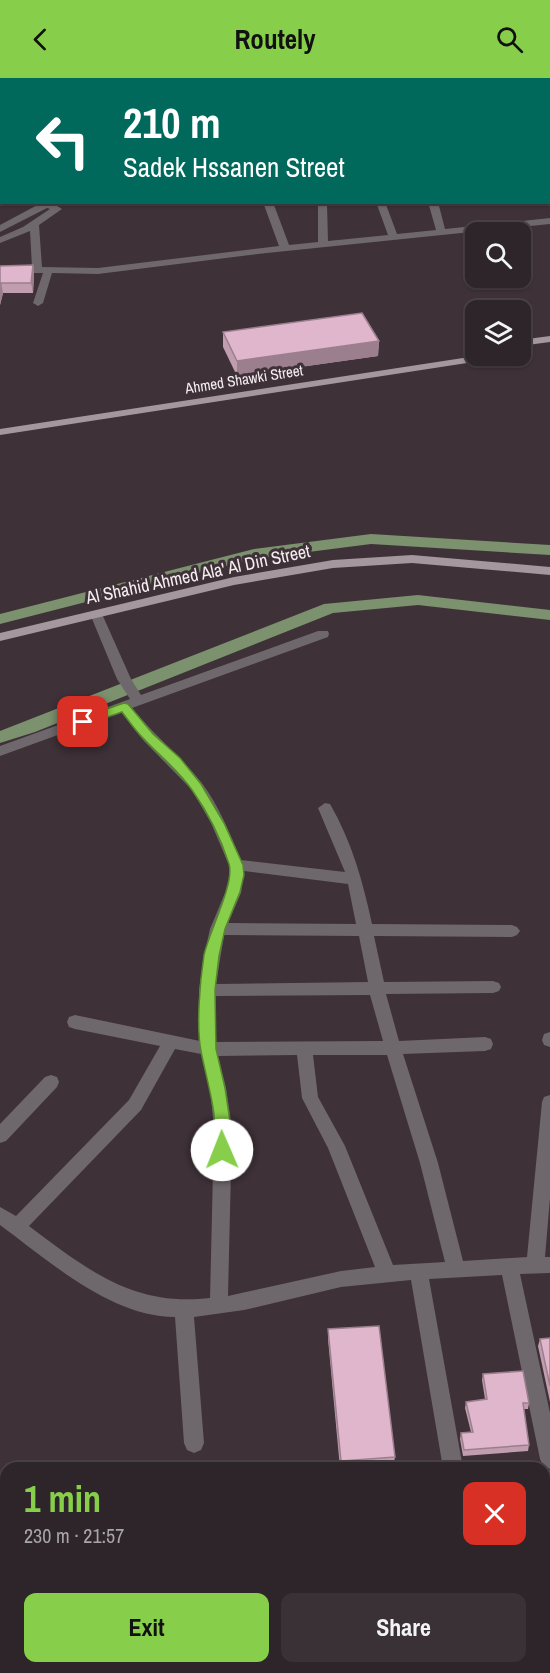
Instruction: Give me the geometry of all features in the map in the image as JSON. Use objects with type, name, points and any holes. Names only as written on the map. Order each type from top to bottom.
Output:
[{"type":"main road","points":[[531,342],[550,339]]},
{"type":"main road","points":[[531,350],[550,347]]},
{"type":"main road","name":"Ahmed Shawki Street","points":[[0,424],[465,352]]},
{"type":"main road","name":"Ahmed Shawki Street","points":[[0,432],[465,360]]},
{"type":"main road","name":"Al Shahid Ahmed Ala' Al Din Street","points":[[0,637],[253,576],[333,564],[412,559],[550,571]]},
{"type":"street","points":[[1,235],[48,204]]},
{"type":"street","points":[[1,235],[34,224],[57,208],[51,204]]},
{"type":"street","points":[[322,204],[323,245]]},
{"type":"street","points":[[381,204],[394,238]]},
{"type":"street","points":[[434,204],[441,231]]},
{"type":"street","points":[[269,205],[285,248]]},
{"type":"street","points":[[0,270],[98,271],[285,248],[550,221]]},
{"type":"street","points":[[34,224],[37,269]]},
{"type":"street","points":[[38,303],[49,269]]},
{"type":"street","points":[[96,614],[148,737],[197,787],[218,823],[236,865],[237,875],[233,892],[218,929],[207,990],[208,1049],[218,1088],[223,1128],[219,1305]]},
{"type":"street","points":[[0,751],[131,700],[322,634]]},
{"type":"street","points":[[325,808],[344,846],[355,879],[392,1048],[429,1163],[456,1270]]},
{"type":"street","points":[[236,865],[355,879]]},
{"type":"street","points":[[218,929],[512,931]]},
{"type":"street","points":[[207,990],[493,987]]},
{"type":"street","points":[[75,1022],[208,1049],[392,1048],[485,1044]]},
{"type":"street","points":[[17,1227],[135,1105],[170,1043]]},
{"type":"street","points":[[304,1048],[310,1098],[336,1146],[387,1274]]},
{"type":"street","points":[[0,1136],[51,1082]]},
{"type":"street","points":[[0,1215],[72,1267],[112,1291],[148,1305],[184,1308],[219,1305],[340,1279],[542,1265],[550,1102]]},
{"type":"street","points":[[508,1266],[550,1460]]},
{"type":"street","points":[[419,1272],[461,1462]]},
{"type":"street","points":[[184,1308],[194,1443]]},
{"type":"building","points":[[33,265],[31,283],[1,283],[0,289],[0,266]]},
{"type":"building","points":[[362,313],[379,341],[237,361],[223,332]]},
{"type":"building","points":[[379,1326],[395,1457],[341,1461],[328,1329]]},
{"type":"building","points":[[550,1338],[550,1386],[540,1339]]},
{"type":"building","points":[[523,1371],[529,1403],[523,1403],[529,1445],[464,1450],[461,1433],[473,1432],[466,1402],[487,1399],[483,1374]]},
{"type":"waterway","points":[[0,619],[254,554],[371,539],[550,550]]},
{"type":"waterway","points":[[0,737],[29,728],[330,608],[418,600],[550,615]]},
{"type":"route","points":[[83,722],[124,707],[148,737],[197,787],[218,823],[236,865],[237,875],[233,892],[218,929],[207,990],[208,1049],[218,1088],[223,1128],[222,1150]]}]
